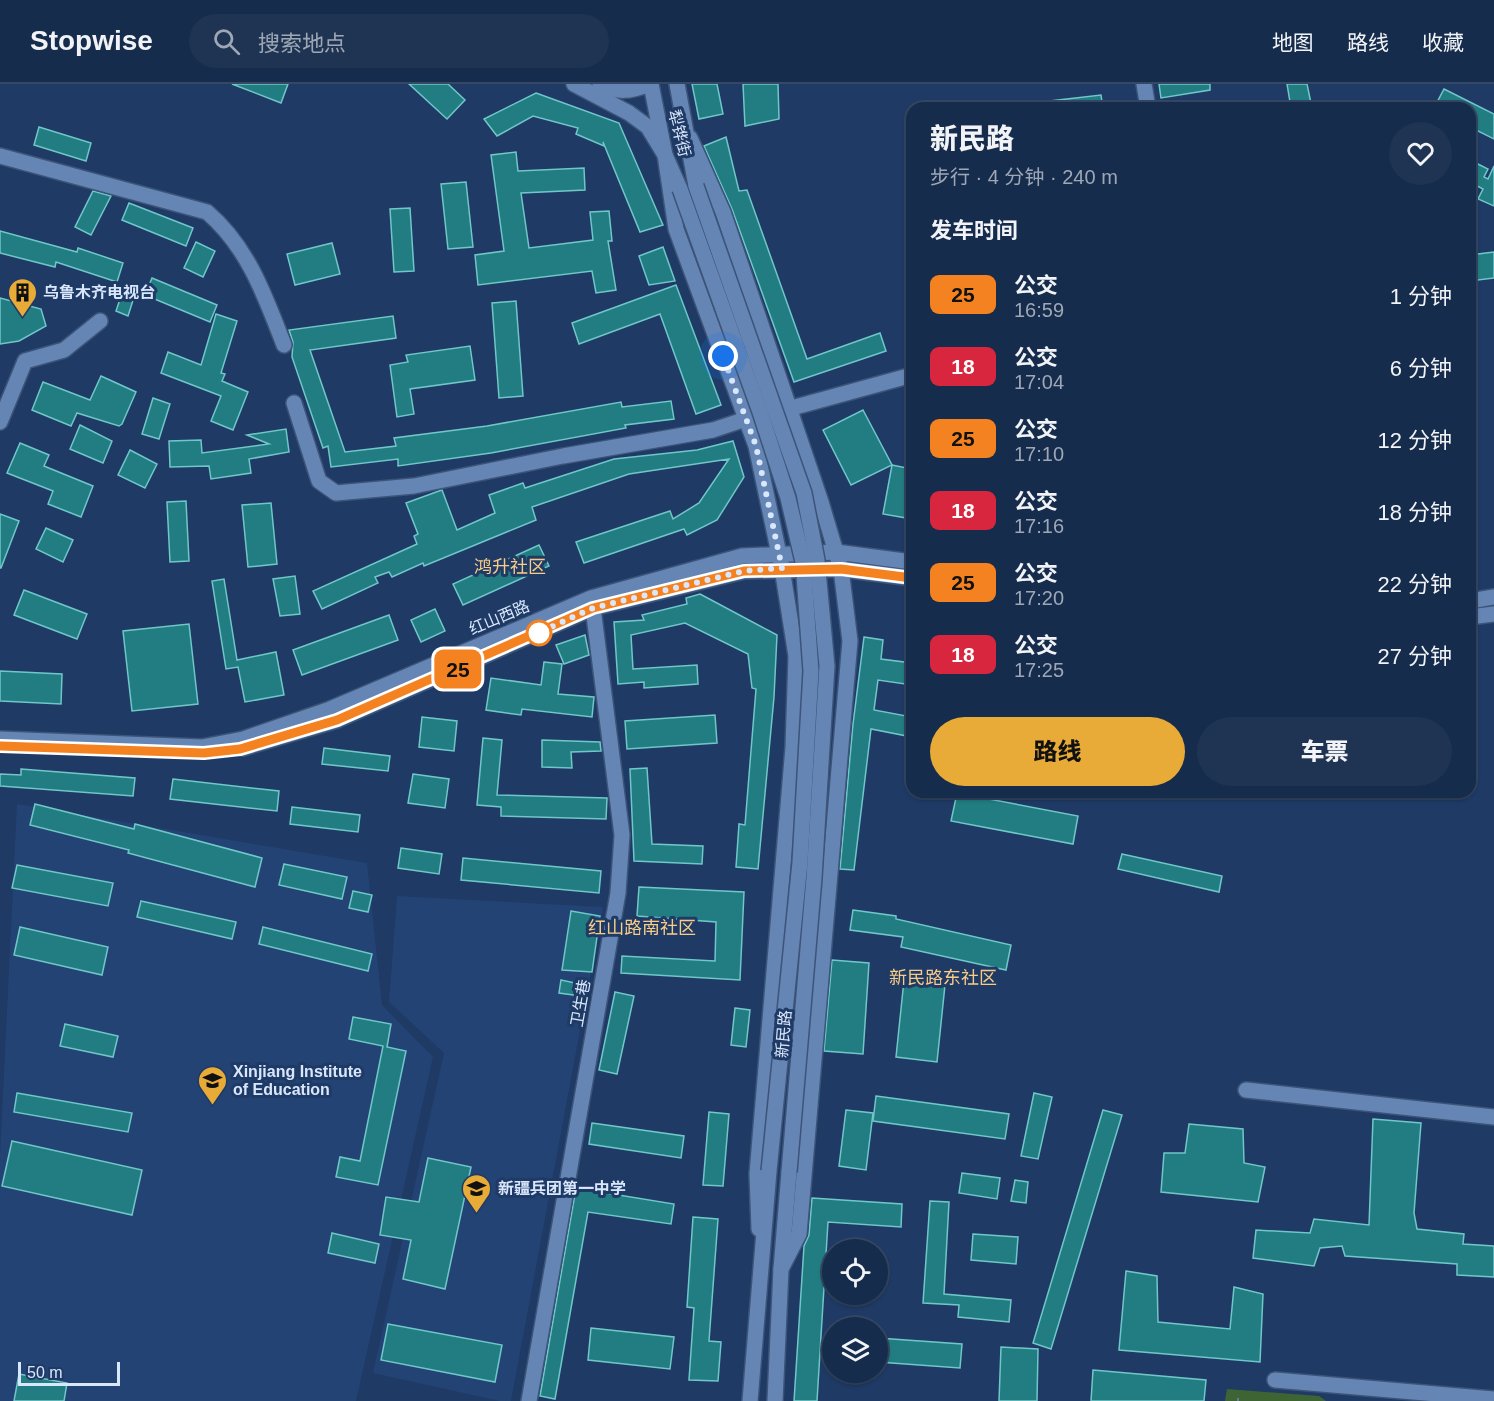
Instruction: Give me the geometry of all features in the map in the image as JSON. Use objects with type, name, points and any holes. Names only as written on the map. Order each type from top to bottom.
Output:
[{"type":"street","points":[[574,84],[628,113],[648,127],[665,155],[676,229],[756,446],[782,568],[796,656],[787,830],[757,1174],[760,1262]]},
{"type":"street","points":[[600,84],[612,91],[632,91],[650,84]]},
{"type":"street","name":"犁铧街","points":[[650,84],[665,155],[680,189]]},
{"type":"street","name":"犁铧街","points":[[677,84],[696,186]]},
{"type":"street","points":[[1144,84],[1147,102]]},
{"type":"street","points":[[685,128],[723,212],[836,552],[841,569],[850,641],[798,1234],[781,1269]]},
{"type":"street","points":[[0,156],[207,212],[228,230],[263,290],[284,345]]},
{"type":"street","name":"新民路","points":[[696,186],[804,493],[819,583],[827,666],[814,878],[781,1269],[775,1401]]},
{"type":"street","name":"新民路","points":[[680,189],[788,498],[803,562],[811,671],[800,862],[760,1262],[750,1401]]},
{"type":"street","points":[[0,422],[25,361],[64,350],[100,321]]},
{"type":"street","points":[[788,409],[906,377]]},
{"type":"street","points":[[294,403],[319,481],[336,493],[414,486],[563,456],[713,430],[746,419]]},
{"type":"street","name":"红山西路","points":[[0,739],[202,747],[243,739],[330,709],[591,598],[742,556],[836,552],[906,561]]},
{"type":"street","name":"红山西路","points":[[0,746],[204,753],[240,749],[337,720],[593,608],[744,571],[782,568],[841,569],[906,577]]},
{"type":"street","points":[[1476,600],[1494,597]]},
{"type":"street","name":"卫生巷","points":[[530,1401],[618,893],[622,835],[593,608]]},
{"type":"street","points":[[1476,616],[1494,614]]},
{"type":"street","points":[[1246,1090],[1494,1117]]},
{"type":"street","points":[[1275,1380],[1343,1386],[1393,1396],[1494,1399]]},
{"type":"street","points":[[1343,1386],[1350,1401]]},
{"type":"shaded area","name":"Xinjiang Institute of Education","points":[[17,804],[367,863],[382,1005],[433,1057],[356,1401],[0,1401],[0,1156]]},
{"type":"shaded area","name":"新疆兵团第一中学","points":[[397,896],[603,907],[511,1401],[500,1401],[373,1373],[444,1053],[389,1002]]},
{"type":"green space","points":[[1227,1389],[1319,1396],[1326,1401],[1225,1401]]},
{"type":"building","points":[[232,84],[288,84],[281,103]]},
{"type":"building","points":[[409,84],[448,84],[465,100],[447,119]]},
{"type":"building","points":[[692,84],[717,84],[723,114],[699,119]]},
{"type":"building","points":[[743,84],[778,84],[779,119],[745,126]]},
{"type":"building","points":[[1159,84],[1210,84],[1210,90],[1161,98]]},
{"type":"building","points":[[1287,84],[1307,84],[1311,102],[1290,102]]},
{"type":"building","points":[[1444,89],[1470,102],[1437,102]]},
{"type":"building","points":[[536,93],[619,123],[663,225],[640,232],[603,142],[604,146],[576,134],[578,128],[533,116],[497,136],[484,119]]},
{"type":"building","points":[[1101,95],[1102,102],[1050,102]]},
{"type":"building","points":[[1476,105],[1494,114],[1494,139],[1476,130]]},
{"type":"building","points":[[39,127],[91,143],[86,161],[34,145]]},
{"type":"building","points":[[726,137],[739,191],[747,190],[807,359],[880,333],[886,351],[794,382],[732,209],[704,146]]},
{"type":"building","points":[[516,152],[518,171],[584,168],[585,190],[521,193],[529,248],[593,240],[590,212],[609,211],[612,241],[608,241],[616,290],[596,293],[592,271],[478,285],[475,255],[504,251],[491,155]]},
{"type":"building","points":[[1476,163],[1488,169],[1484,177],[1488,179],[1494,166],[1494,206],[1478,199],[1483,189],[1476,185]]},
{"type":"building","points":[[466,182],[473,247],[448,249],[441,184]]},
{"type":"building","points":[[93,191],[111,196],[91,235],[75,227]]},
{"type":"building","points":[[129,203],[193,228],[186,246],[122,220]]},
{"type":"building","points":[[410,208],[414,271],[394,272],[390,209]]},
{"type":"building","points":[[0,231],[77,252],[78,248],[123,263],[117,282],[56,262],[55,267],[0,253]]},
{"type":"building","points":[[196,242],[215,251],[203,277],[184,268]]},
{"type":"building","points":[[332,243],[340,274],[295,285],[287,254]]},
{"type":"building","points":[[663,247],[675,281],[649,285],[639,256]]},
{"type":"building","points":[[1494,252],[1494,278],[1476,280],[1476,254]]},
{"type":"building","points":[[152,278],[217,305],[210,322],[145,295]]},
{"type":"building","points":[[125,284],[137,288],[128,316],[116,311]]},
{"type":"building","points":[[676,285],[721,405],[696,414],[660,314],[579,344],[572,323]]},
{"type":"building","name":"乌鲁木齐电视台","points":[[0,298],[41,309],[46,326],[19,341],[0,344]]},
{"type":"building","points":[[516,301],[523,396],[499,398],[492,303]]},
{"type":"building","points":[[216,314],[237,321],[221,373],[225,374],[222,381],[248,392],[233,430],[211,421],[221,396],[161,373],[168,352],[201,365]]},
{"type":"building","points":[[393,316],[396,338],[310,350],[345,452],[396,446],[394,438],[487,426],[621,402],[622,407],[671,401],[674,419],[625,425],[626,428],[491,453],[398,466],[398,459],[331,467],[328,446],[323,448],[292,357],[293,342],[289,330]]},
{"type":"building","points":[[470,346],[475,380],[410,389],[414,414],[397,417],[390,365],[408,362],[406,355]]},
{"type":"building","points":[[101,376],[136,392],[119,426],[77,413],[71,426],[32,410],[43,382],[90,400]]},
{"type":"building","points":[[153,398],[170,404],[159,439],[142,434]]},
{"type":"building","points":[[863,410],[892,465],[851,485],[823,430]]},
{"type":"building","points":[[80,425],[112,441],[103,463],[70,449]]},
{"type":"building","points":[[286,429],[289,452],[249,459],[251,473],[211,479],[209,466],[170,467],[169,441],[201,440],[202,453],[269,444],[247,435]]},
{"type":"building","points":[[733,441],[744,477],[717,520],[687,535],[684,529],[584,563],[576,542],[670,511],[673,519],[699,503],[729,459],[629,474],[532,507],[536,520],[424,566],[423,563],[392,577],[389,572],[375,577],[378,583],[322,609],[313,591],[417,544],[414,536],[418,534],[406,503],[439,491],[442,490],[457,530],[495,513],[489,495],[523,483],[525,488],[614,459],[697,450]]},
{"type":"building","points":[[20,443],[49,455],[44,466],[93,486],[81,517],[48,504],[53,491],[7,473]]},
{"type":"building","points":[[130,450],[157,464],[145,488],[118,475]]},
{"type":"building","points":[[892,465],[906,468],[906,518],[883,514]]},
{"type":"building","points":[[186,501],[189,561],[170,562],[167,502]]},
{"type":"building","points":[[271,503],[277,564],[248,567],[242,505]]},
{"type":"building","points":[[0,514],[19,521],[1,568],[0,568]]},
{"type":"building","points":[[46,528],[73,540],[63,562],[36,549]]},
{"type":"building","points":[[539,545],[549,566],[463,605],[453,584]]},
{"type":"building","points":[[295,576],[300,614],[280,616],[273,579]]},
{"type":"building","points":[[224,579],[237,660],[276,652],[284,695],[245,702],[238,667],[226,669],[212,581]]},
{"type":"building","points":[[24,590],[87,614],[77,639],[14,615]]},
{"type":"building","points":[[700,594],[777,635],[774,697],[758,869],[736,867],[739,824],[745,825],[756,689],[752,688],[748,654],[685,623],[631,635],[633,669],[697,665],[698,684],[644,688],[644,682],[618,684],[614,622],[644,620],[642,615],[687,604],[686,598]]},
{"type":"building","points":[[435,609],[445,631],[421,642],[411,620]]},
{"type":"building","points":[[389,615],[398,640],[302,675],[293,650]]},
{"type":"building","points":[[189,624],[198,704],[132,711],[123,631]]},
{"type":"building","points":[[585,635],[589,655],[564,664],[556,645]]},
{"type":"building","points":[[864,637],[883,640],[881,659],[906,662],[906,684],[878,680],[874,710],[906,716],[906,736],[871,729],[854,870],[840,869],[853,724]]},
{"type":"building","points":[[544,662],[562,664],[558,694],[594,697],[592,717],[522,709],[521,715],[486,710],[491,678],[541,685]]},
{"type":"building","points":[[0,671],[62,674],[61,704],[0,701]]},
{"type":"building","points":[[715,715],[717,743],[627,749],[625,721]]},
{"type":"building","points":[[422,717],[457,721],[454,751],[419,747]]},
{"type":"building","points":[[483,738],[502,740],[497,795],[607,798],[606,819],[501,816],[501,807],[477,805]]},
{"type":"building","points":[[542,740],[600,742],[601,751],[571,752],[572,768],[542,767]]},
{"type":"building","points":[[324,748],[390,756],[388,771],[322,764]]},
{"type":"building","points":[[647,768],[652,844],[703,846],[702,864],[634,861],[630,769]]},
{"type":"building","points":[[21,769],[135,778],[133,796],[0,786],[0,774],[21,775]]},
{"type":"building","points":[[413,774],[449,779],[445,808],[408,803]]},
{"type":"building","points":[[173,779],[279,791],[277,811],[170,799]]},
{"type":"building","points":[[956,798],[983,798],[1078,816],[1073,844],[951,821]]},
{"type":"building","points":[[35,804],[134,829],[135,824],[262,858],[255,887],[128,853],[129,850],[30,825]]},
{"type":"building","points":[[292,807],[360,815],[358,832],[290,824]]},
{"type":"building","points":[[401,848],[442,854],[439,874],[398,868]]},
{"type":"building","points":[[1122,854],[1222,876],[1219,892],[1118,869]]},
{"type":"building","points":[[463,858],[601,871],[599,893],[461,880]]},
{"type":"building","points":[[284,864],[347,877],[342,899],[279,885]]},
{"type":"building","points":[[17,865],[113,883],[108,906],[12,888]]},
{"type":"building","points":[[639,887],[744,892],[740,980],[621,973],[622,956],[715,961],[716,922],[637,916]]},
{"type":"building","points":[[353,891],[372,895],[368,912],[349,908]]},
{"type":"building","points":[[141,901],[236,922],[232,939],[137,917]]},
{"type":"building","points":[[853,910],[896,916],[896,919],[1011,945],[1006,970],[901,947],[903,937],[850,930]]},
{"type":"building","points":[[571,911],[600,916],[592,972],[562,970]]},
{"type":"building","points":[[20,927],[108,947],[102,975],[14,955]]},
{"type":"building","points":[[263,927],[372,954],[368,971],[259,944]]},
{"type":"building","points":[[832,960],[869,963],[863,1054],[824,1051]]},
{"type":"building","points":[[561,980],[589,986],[588,997],[559,993]]},
{"type":"building","points":[[904,980],[945,985],[937,1062],[896,1057]]},
{"type":"building","points":[[615,992],[634,996],[617,1074],[599,1070]]},
{"type":"building","points":[[735,1008],[750,1010],[746,1047],[731,1045]]},
{"type":"building","points":[[353,1017],[391,1024],[387,1047],[406,1051],[378,1185],[336,1177],[340,1157],[360,1161],[383,1046],[349,1039]]},
{"type":"building","points":[[65,1024],[118,1036],[113,1057],[60,1046]]},
{"type":"building","points":[[17,1093],[132,1113],[128,1132],[14,1112]]},
{"type":"building","points":[[1034,1093],[1052,1097],[1038,1159],[1021,1156]]},
{"type":"building","points":[[876,1096],[1009,1114],[1005,1139],[873,1121]]},
{"type":"building","points":[[846,1110],[873,1113],[866,1170],[839,1166]]},
{"type":"building","points":[[1103,1110],[1122,1115],[1051,1349],[1033,1343]]},
{"type":"building","points":[[709,1112],[729,1114],[723,1186],[703,1185]]},
{"type":"building","points":[[1373,1119],[1421,1123],[1414,1213],[1417,1229],[1464,1234],[1463,1244],[1494,1246],[1494,1277],[1457,1275],[1457,1264],[1345,1256],[1342,1246],[1320,1248],[1314,1266],[1253,1258],[1256,1230],[1310,1233],[1314,1219],[1369,1225]]},
{"type":"building","points":[[592,1123],[684,1136],[681,1158],[589,1144]]},
{"type":"building","points":[[1189,1124],[1243,1129],[1244,1163],[1265,1167],[1258,1202],[1161,1192],[1164,1153],[1185,1153]]},
{"type":"building","points":[[12,1141],[142,1170],[132,1215],[2,1186]]},
{"type":"building","points":[[428,1158],[471,1167],[445,1289],[403,1279],[411,1240],[380,1235],[386,1197],[419,1202]]},
{"type":"building","points":[[962,1173],[1000,1178],[997,1199],[959,1193]]},
{"type":"building","points":[[1015,1180],[1028,1182],[1026,1203],[1011,1201]]},
{"type":"building","points":[[576,1188],[674,1204],[671,1224],[588,1212],[555,1399],[540,1396]]},
{"type":"building","points":[[812,1198],[902,1204],[901,1227],[828,1222],[827,1239],[822,1239],[823,1305],[817,1401],[794,1401],[804,1246],[809,1235]]},
{"type":"building","points":[[930,1201],[949,1202],[944,1294],[1011,1300],[1009,1322],[958,1317],[959,1305],[923,1303]]},
{"type":"building","points":[[693,1217],[718,1219],[709,1341],[721,1342],[718,1381],[689,1380],[694,1308],[687,1307]]},
{"type":"building","points":[[332,1233],[379,1244],[375,1263],[328,1253]]},
{"type":"building","points":[[973,1234],[1018,1237],[1016,1264],[971,1260]]},
{"type":"building","points":[[1126,1271],[1157,1276],[1158,1322],[1230,1329],[1234,1287],[1263,1294],[1260,1362],[1119,1350]]},
{"type":"building","points":[[388,1324],[502,1345],[495,1382],[381,1360]]},
{"type":"building","points":[[591,1328],[674,1337],[670,1369],[588,1360]]},
{"type":"building","points":[[888,1339],[962,1344],[960,1368],[888,1363]]},
{"type":"building","points":[[1001,1347],[1038,1349],[1037,1401],[999,1401]]},
{"type":"building","points":[[1093,1370],[1206,1380],[1204,1401],[1091,1401]]},
{"type":"building","points":[[19,1374],[67,1383],[64,1401],[14,1401]]},
{"type":"bus line","name":"25","points":[[0,746],[204,753],[240,749],[337,720],[448,674],[593,608],[744,571],[782,568],[841,569],[906,577]]},
{"type":"place","name":"乌鲁木齐电视台","points":[[22,318]]},
{"type":"place","name":"Xinjiang Institute of Education","points":[[212,1106]]},
{"type":"place","name":"新疆兵团第一中学","points":[[477,1214]]},
{"type":"district","name":"鸿升社区","points":[[510,567]]},
{"type":"district","name":"红山路南社区","points":[[642,928]]},
{"type":"district","name":"新民路东社区","points":[[943,978]]},
{"type":"route","points":[[539,633],[531,636],[593,608],[744,571],[782,568],[756,446],[723,356]]}]
